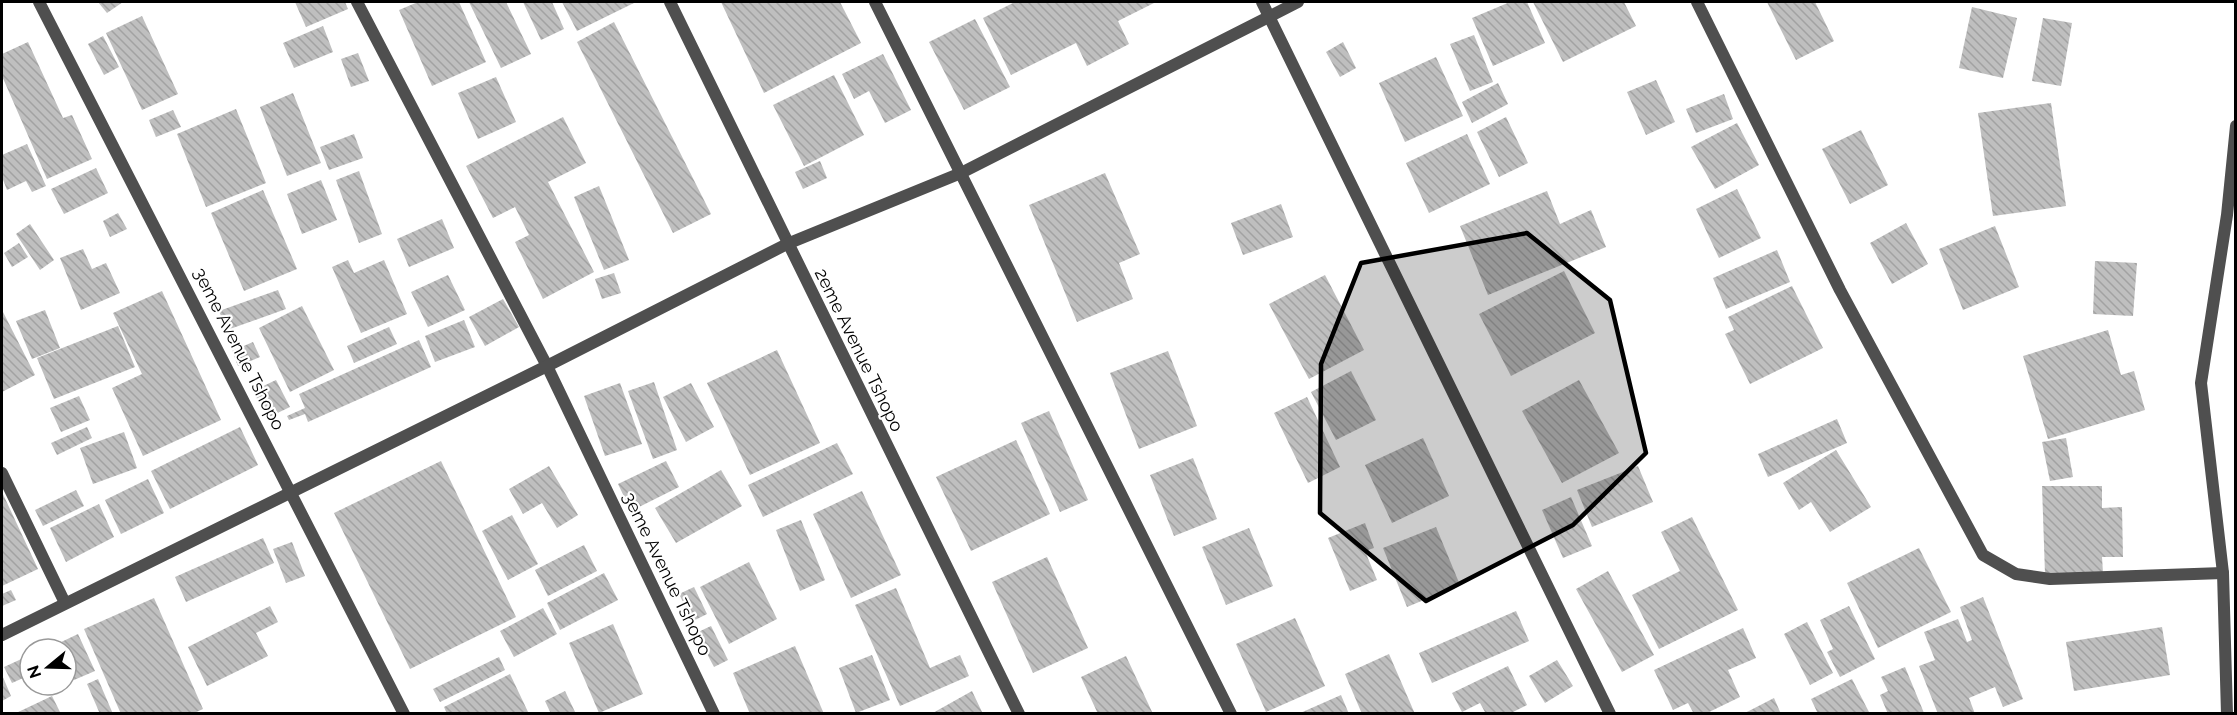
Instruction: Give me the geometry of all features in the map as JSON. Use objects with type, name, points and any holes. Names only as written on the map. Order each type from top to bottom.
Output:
[{"type":"street","name":"3eme Avenue Tshopo","points":[[39,2],[405,714]]},
{"type":"street","name":"3eme Avenue Tshopo","points":[[357,2],[547,366],[714,714]]},
{"type":"street","name":"2eme Avenue Tshopo","points":[[669,2],[1018,714]]},
{"type":"street","points":[[874,2],[1231,714]]},
{"type":"street","points":[[1262,2],[1610,714]]},
{"type":"street","points":[[2,635],[547,366],[787,244],[961,173],[1298,2]]},
{"type":"street","points":[[1697,2],[1840,290],[1983,555],[2016,574],[2050,579],[2223,573]]},
{"type":"street","points":[[2227,714],[2223,573],[2200,383],[2227,215],[2235,126]]},
{"type":"street","points":[[2,473],[65,603]]},
{"type":"highlighted area","points":[[1527,233],[1610,300],[1646,453],[1573,525],[1426,601],[1320,513],[1321,364],[1361,263]]},
{"type":"building","points":[[98,2],[123,2],[107,13]]},
{"type":"building","points":[[295,2],[345,2],[348,9],[306,27]]},
{"type":"building","points":[[418,2],[459,2],[486,62],[432,86],[399,10]]},
{"type":"building","points":[[469,2],[506,2],[531,54],[501,68]]},
{"type":"building","points":[[523,2],[552,2],[564,29],[541,40]]},
{"type":"building","points":[[562,2],[636,2],[577,31]]},
{"type":"building","points":[[721,2],[840,2],[861,43],[764,93]]},
{"type":"building","points":[[1015,2],[1156,2],[1118,21],[1129,44],[1087,66],[1076,43],[1011,75],[983,18]]},
{"type":"building","points":[[1510,2],[1527,2],[1545,43],[1493,66],[1472,18]]},
{"type":"building","points":[[1533,2],[1624,2],[1636,26],[1563,62]]},
{"type":"building","points":[[1767,2],[1815,2],[1834,41],[1796,60]]},
{"type":"building","points":[[1972,7],[2017,18],[2003,78],[1959,68]]},
{"type":"building","points":[[142,16],[178,94],[142,110],[106,33]]},
{"type":"building","points":[[2043,18],[2072,23],[2061,86],[2032,81]]},
{"type":"building","points":[[975,19],[1010,87],[964,110],[929,42]]},
{"type":"building","points":[[614,22],[711,214],[673,233],[577,42]]},
{"type":"building","points":[[323,26],[333,52],[294,68],[283,43]]},
{"type":"building","points":[[1474,35],[1493,82],[1470,91],[1450,44]]},
{"type":"building","points":[[103,36],[119,67],[104,75],[88,44]]},
{"type":"building","points":[[28,42],[63,118],[72,115],[92,159],[47,179],[2,76],[2,54]]},
{"type":"building","points":[[1343,42],[1356,68],[1340,77],[1326,52]]},
{"type":"building","points":[[358,53],[369,81],[351,87],[341,59]]},
{"type":"building","points":[[883,54],[911,110],[885,123],[869,91],[854,99],[842,74]]},
{"type":"building","points":[[1436,57],[1463,116],[1405,142],[1379,83]]},
{"type":"building","points":[[834,75],[864,135],[804,166],[773,105]]},
{"type":"building","points":[[496,77],[516,122],[478,139],[458,93]]},
{"type":"building","points":[[1656,80],[1675,122],[1646,135],[1627,92]]},
{"type":"building","points":[[1498,83],[1508,104],[1472,123],[1462,102]]},
{"type":"building","points":[[293,93],[321,163],[287,176],[260,107]]},
{"type":"building","points":[[1724,94],[1733,119],[1696,133],[1686,109]]},
{"type":"building","points":[[2051,103],[2066,206],[1993,216],[1978,113]]},
{"type":"building","points":[[236,109],[266,183],[206,207],[177,134]]},
{"type":"building","points":[[173,110],[181,127],[156,137],[149,120]]},
{"type":"building","points":[[563,117],[586,163],[548,182],[594,272],[543,299],[515,242],[529,235],[515,207],[493,218],[466,166]]},
{"type":"building","points":[[1506,117],[1528,163],[1499,177],[1477,132]]},
{"type":"building","points":[[1737,123],[1759,165],[1715,189],[1691,147]]},
{"type":"building","points":[[1861,130],[1888,185],[1850,204],[1822,149]]},
{"type":"building","points":[[354,134],[363,158],[329,170],[320,147]]},
{"type":"building","points":[[1467,134],[1490,184],[1429,213],[1406,163]]},
{"type":"building","points":[[27,144],[46,186],[32,192],[26,181],[7,190],[2,177],[2,155]]},
{"type":"building","points":[[820,161],[827,178],[803,189],[795,172]]},
{"type":"building","points":[[96,168],[108,193],[64,214],[51,189]]},
{"type":"building","points":[[359,171],[382,234],[359,243],[336,180]]},
{"type":"building","points":[[1105,173],[1140,254],[1119,263],[1133,299],[1077,322],[1029,205]]},
{"type":"building","points":[[321,180],[337,220],[302,234],[287,194]]},
{"type":"building","points":[[599,186],[629,260],[604,270],[574,197]]},
{"type":"building","points":[[1737,189],[1761,238],[1719,258],[1696,209]]},
{"type":"building","points":[[263,190],[297,269],[244,291],[211,213]]},
{"type":"building","points":[[1547,191],[1560,224],[1591,210],[1606,247],[1488,295],[1460,226]]},
{"type":"building","points":[[1281,204],[1293,237],[1243,255],[1231,223]]},
{"type":"building","points":[[118,213],[127,229],[110,237],[103,221]]},
{"type":"building","points":[[442,219],[454,248],[409,267],[397,239]]},
{"type":"building","points":[[1906,223],[1928,264],[1892,284],[1870,243]]},
{"type":"building","points":[[30,224],[54,260],[40,270],[16,234]]},
{"type":"building","points":[[1995,226],[2019,287],[1963,310],[1939,249]]},
{"type":"building","points":[[19,243],[28,257],[12,267],[4,253]]},
{"type":"building","points":[[83,249],[92,269],[106,263],[120,293],[81,310],[60,258]]},
{"type":"building","points":[[1777,250],[1790,282],[1726,309],[1713,278]]},
{"type":"building","points":[[348,260],[354,273],[384,260],[407,314],[361,333],[332,267]]},
{"type":"building","points":[[2095,261],[2137,263],[2133,316],[2093,314]]},
{"type":"building","points":[[1564,271],[1595,333],[1511,376],[1479,314]]},
{"type":"building","points":[[614,273],[621,293],[602,299],[595,279]]},
{"type":"building","points":[[448,275],[465,310],[428,327],[411,292]]},
{"type":"building","points":[[1325,275],[1364,350],[1309,379],[1269,304]]},
{"type":"building","points":[[1792,286],[1823,348],[1750,384],[1725,334],[1734,330],[1728,317]]},
{"type":"building","points":[[278,290],[286,309],[227,330],[219,311]]},
{"type":"building","points":[[162,291],[221,420],[143,456],[112,388],[142,374],[113,313]]},
{"type":"building","points":[[503,299],[519,327],[485,346],[469,317]]},
{"type":"building","points":[[302,306],[334,370],[290,392],[259,328]]},
{"type":"building","points":[[45,310],[60,348],[32,359],[16,321]]},
{"type":"building","points":[[2,313],[35,375],[2,392]]},
{"type":"building","points":[[464,320],[475,347],[435,362],[425,336]]},
{"type":"building","points":[[118,326],[135,367],[54,399],[37,358]]},
{"type":"building","points":[[389,327],[397,344],[354,363],[347,346]]},
{"type":"building","points":[[2108,330],[2121,375],[2134,371],[2145,410],[2048,439],[2023,356]]},
{"type":"building","points":[[419,340],[431,367],[308,422],[305,414],[289,420],[287,416],[305,408],[299,394]]},
{"type":"building","points":[[253,342],[260,357],[238,366],[232,351]]},
{"type":"building","points":[[777,350],[820,443],[750,475],[707,383]]},
{"type":"building","points":[[1168,351],[1197,426],[1139,449],[1110,373]]},
{"type":"building","points":[[1351,371],[1376,420],[1336,440],[1311,392]]},
{"type":"building","points":[[276,380],[290,407],[267,418],[253,391]]},
{"type":"building","points":[[1579,380],[1619,453],[1562,483],[1522,411]]},
{"type":"building","points":[[654,382],[677,450],[653,459],[628,391]]},
{"type":"building","points":[[620,383],[642,444],[605,456],[584,396]]},
{"type":"building","points":[[691,383],[714,427],[686,442],[663,397]]},
{"type":"building","points":[[79,396],[90,420],[61,432],[50,408]]},
{"type":"building","points":[[1307,397],[1340,467],[1308,483],[1274,413]]},
{"type":"building","points":[[1049,411],[1088,500],[1060,512],[1021,423]]},
{"type":"building","points":[[1837,419],[1847,443],[1768,477],[1758,454]]},
{"type":"building","points":[[87,427],[92,438],[57,455],[51,443]]},
{"type":"building","points":[[240,427],[258,465],[170,509],[151,471]]},
{"type":"building","points":[[124,432],[137,468],[93,484],[80,448]]},
{"type":"building","points":[[1423,438],[1449,496],[1392,523],[1365,465]]},
{"type":"building","points":[[2066,438],[2073,477],[2050,481],[2042,442]]},
{"type":"building","points":[[1016,440],[1050,514],[971,551],[936,477]]},
{"type":"building","points":[[837,443],[853,474],[763,517],[748,485]]},
{"type":"building","points":[[1836,450],[1871,507],[1830,532],[1811,502],[1799,510],[1783,483]]},
{"type":"building","points":[[1193,458],[1217,519],[1174,536],[1150,475]]},
{"type":"building","points":[[441,461],[516,617],[410,669],[334,513]]},
{"type":"building","points":[[666,461],[679,487],[631,511],[618,484]]},
{"type":"building","points":[[549,466],[578,515],[557,528],[542,503],[523,514],[509,489]]},
{"type":"building","points":[[1638,466],[1653,502],[1592,527],[1577,490]]},
{"type":"building","points":[[721,470],[742,506],[676,543],[655,508]]},
{"type":"building","points":[[148,479],[164,513],[121,534],[105,500]]},
{"type":"building","points":[[2042,486],[2102,486],[2102,508],[2122,507],[2123,557],[2102,557],[2103,573],[2045,574]]},
{"type":"building","points":[[76,490],[84,506],[43,526],[35,510]]},
{"type":"building","points":[[862,491],[901,575],[851,598],[813,514]]},
{"type":"building","points":[[2,492],[38,569],[2,586]]},
{"type":"building","points":[[1571,497],[1592,546],[1563,558],[1542,510]]},
{"type":"building","points":[[99,504],[114,537],[66,562],[50,528]]},
{"type":"building","points":[[512,515],[538,564],[508,580],[482,531]]},
{"type":"building","points":[[1692,517],[1738,610],[1659,649],[1632,595],[1680,571],[1661,532]]},
{"type":"building","points":[[801,520],[825,580],[800,591],[776,530]]},
{"type":"building","points":[[1365,523],[1374,548],[1365,551],[1377,580],[1350,591],[1328,538]]},
{"type":"building","points":[[1436,527],[1460,585],[1407,607],[1383,548]]},
{"type":"building","points":[[1249,528],[1273,586],[1226,605],[1202,547]]},
{"type":"building","points":[[263,538],[274,563],[186,602],[175,577]]},
{"type":"building","points":[[292,542],[305,576],[286,583],[273,549]]},
{"type":"building","points":[[584,545],[597,571],[548,596],[535,570]]},
{"type":"building","points":[[1919,548],[1951,612],[1878,648],[1847,583]]},
{"type":"building","points":[[1047,557],[1088,648],[1033,673],[992,582]]},
{"type":"building","points":[[749,562],[777,619],[729,644],[700,587]]},
{"type":"building","points":[[1608,571],[1654,655],[1622,672],[1576,589]]},
{"type":"building","points":[[604,573],[618,600],[560,630],[547,603]]},
{"type":"building","points":[[694,587],[707,614],[693,621],[679,594]]},
{"type":"building","points":[[896,588],[930,668],[960,655],[969,676],[900,706],[855,605]]},
{"type":"building","points":[[11,590],[16,600],[2,606],[2,594]]},
{"type":"building","points":[[1983,597],[2023,699],[2003,707],[1995,687],[1969,698],[1975,714],[1938,714],[1919,666],[1935,660],[1924,632],[1958,619],[1967,642],[1972,640],[1960,607]]},
{"type":"building","points":[[154,598],[203,709],[192,714],[121,714],[84,629]]},
{"type":"building","points":[[270,606],[278,622],[256,633],[268,656],[207,686],[188,647]]},
{"type":"building","points":[[1849,606],[1875,659],[1840,677],[1827,652],[1833,649],[1820,620]]},
{"type":"building","points":[[543,608],[557,634],[514,657],[500,631]]},
{"type":"building","points":[[1516,611],[1529,641],[1432,683],[1419,653]]},
{"type":"building","points":[[1295,618],[1325,686],[1266,712],[1236,644]]},
{"type":"building","points":[[1807,622],[1833,673],[1810,685],[1784,634]]},
{"type":"building","points":[[613,624],[643,694],[599,713],[569,643]]},
{"type":"building","points":[[711,626],[728,660],[714,667],[696,633]]},
{"type":"building","points":[[2162,627],[2170,675],[2074,691],[2066,642]]},
{"type":"building","points":[[1743,628],[1756,658],[1728,670],[1740,697],[1705,714],[1694,714],[1688,703],[1673,710],[1654,670]]},
{"type":"building","points":[[78,634],[95,671],[78,678],[78,637],[72,637]]},
{"type":"building","points":[[795,646],[824,714],[750,714],[733,673]]},
{"type":"building","points":[[1389,654],[1415,714],[1362,714],[1345,674]]},
{"type":"building","points":[[872,655],[890,700],[856,713],[839,668]]},
{"type":"building","points":[[1126,656],[1153,714],[1098,714],[1081,677]]},
{"type":"building","points":[[499,657],[505,670],[440,702],[433,689]]},
{"type":"building","points":[[1557,660],[1573,686],[1545,703],[1529,676]]},
{"type":"building","points":[[18,661],[18,680],[12,683],[4,667]]},
{"type":"building","points":[[1508,666],[1527,705],[1509,714],[1486,714],[1480,703],[1462,712],[1452,693]]},
{"type":"building","points":[[1905,667],[1924,713],[1888,714],[1880,695],[1888,691],[1881,677]]},
{"type":"building","points":[[510,674],[529,714],[447,714],[444,707]]},
{"type":"building","points":[[2,675],[11,696],[2,701]]},
{"type":"building","points":[[98,679],[113,714],[100,714],[87,684]]},
{"type":"building","points":[[1852,679],[1870,714],[1818,714],[1811,699]]},
{"type":"building","points":[[565,691],[576,714],[551,714],[545,701]]},
{"type":"building","points":[[972,691],[983,714],[931,714]]},
{"type":"building","points":[[1341,695],[1349,714],[1298,714]]},
{"type":"building","points":[[52,697],[61,714],[14,714]]},
{"type":"building","points":[[1774,698],[1781,714],[1743,714]]}]
